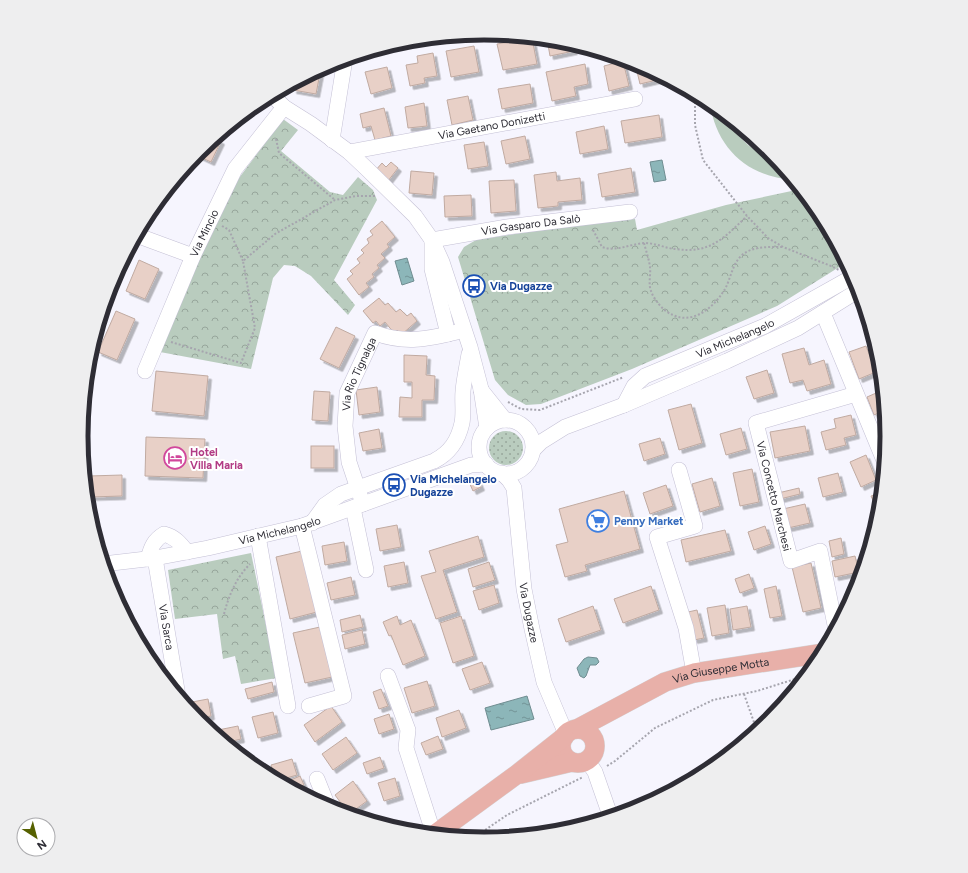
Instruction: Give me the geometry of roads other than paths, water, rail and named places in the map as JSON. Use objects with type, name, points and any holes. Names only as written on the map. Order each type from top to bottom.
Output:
[{"type":"main road","name":"Via Giuseppe Motta","points":[[440,831],[516,775],[570,732],[603,716],[665,682],[694,672],[816,654]]},
{"type":"main road","name":"Via Giuseppe Motta","points":[[516,775],[587,760],[604,728],[623,704]]},
{"type":"main road","points":[[583,730],[590,734],[594,742],[587,760],[568,759],[562,752],[561,743],[570,732],[583,730]]},
{"type":"street","points":[[332,140],[345,65]]},
{"type":"street","points":[[276,99],[284,107],[311,124],[349,152],[415,216],[432,240],[442,262],[470,347],[487,428]]},
{"type":"street","name":"Via Gaetano Donizetti","points":[[349,152],[635,99]]},
{"type":"street","name":"Via Mincio","points":[[145,371],[193,256],[235,169],[284,107]]},
{"type":"street","name":"Via Gasparo Da Salò","points":[[432,240],[507,227],[586,216],[630,212]]},
{"type":"street","points":[[142,237],[193,256]]},
{"type":"street","points":[[432,240],[432,269],[448,334]]},
{"type":"street","name":"Via Michelangelo","points":[[624,404],[634,386],[645,376],[765,326],[849,284]]},
{"type":"street","name":"Via Michelangelo","points":[[533,450],[542,442],[564,428],[727,361],[798,328],[822,313],[850,286]]},
{"type":"street","points":[[822,313],[880,451]]},
{"type":"street","name":"Via Rio Tignalga","points":[[366,570],[358,506],[358,488],[349,462],[345,426],[347,393],[375,333],[385,337],[407,340],[427,339],[464,330]]},
{"type":"street","points":[[309,706],[344,696],[306,525],[325,504],[341,494],[434,461],[442,457],[450,450],[462,422],[463,391],[470,347]]},
{"type":"street","points":[[480,389],[505,420]]},
{"type":"street","name":"Via Concetto Marchesi","points":[[834,622],[820,551],[791,561],[756,423],[856,394]]},
{"type":"street","points":[[505,420],[514,421],[521,424],[528,430],[533,443],[533,450],[528,462],[524,467],[510,473],[502,473],[490,469],[480,453],[479,447],[480,440],[487,428],[492,424],[505,420]]},
{"type":"street","name":"Via Michelangelo","points":[[528,430],[564,428]]},
{"type":"street","name":"Via Michelangelo","points":[[450,473],[479,447]]},
{"type":"street","name":"Via Michelangelo","points":[[109,563],[187,552],[306,525],[450,473],[471,466],[486,464]]},
{"type":"street","name":"Via Dugazze","points":[[517,510],[524,467]]},
{"type":"street","points":[[679,470],[695,526],[657,537],[686,628],[694,672]]},
{"type":"street","name":"Via Dugazze","points":[[502,473],[514,488],[524,589],[544,682],[557,712],[570,732]]},
{"type":"street","points":[[151,558],[151,547],[156,539],[164,534],[179,541],[187,552]]},
{"type":"street","points":[[258,536],[288,706]]},
{"type":"street","name":"Via Sarca","points":[[151,558],[176,686]]},
{"type":"street","points":[[388,676],[408,730],[406,748],[432,830]]},
{"type":"street","points":[[587,760],[609,813]]},
{"type":"street","points":[[317,779],[325,800]]},
{"type":"water","points":[[662,160],[666,180],[654,182],[650,162]]},
{"type":"water","points":[[407,258],[414,281],[402,285],[395,261]]},
{"type":"water","points":[[588,657],[597,658],[599,662],[596,665],[590,665],[584,678],[580,676],[577,668],[584,659]]},
{"type":"water","points":[[527,696],[534,719],[491,730],[485,708]]},
{"type":"place","name":"Via Dugazze","points":[[474,286]]},
{"type":"place","name":"Hotel Villa Maria","points":[[175,458]]},
{"type":"place","name":"Via Michelangelo Dugazze","points":[[394,485]]},
{"type":"place","name":"Penny Market","points":[[598,521]]}]
